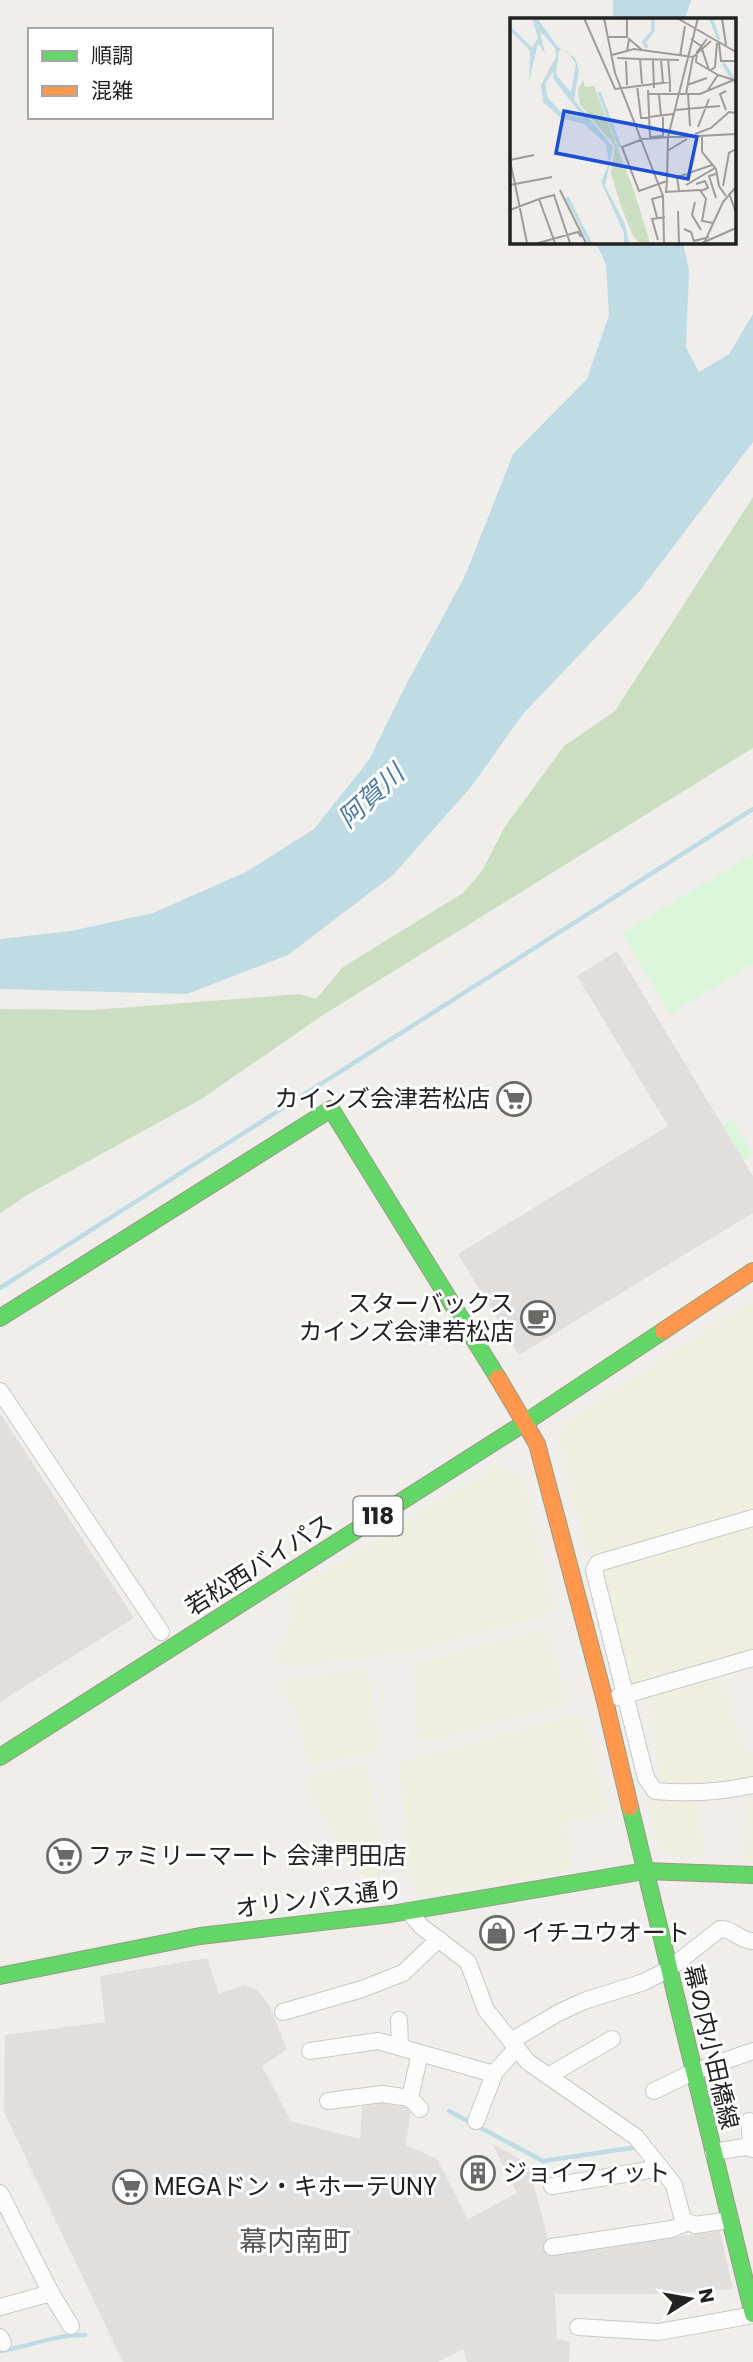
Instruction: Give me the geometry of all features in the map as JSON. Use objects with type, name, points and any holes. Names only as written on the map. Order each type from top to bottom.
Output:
[{"type":"main road","name":"幕の内小田橋線","points":[[0,1318],[331,1108],[526,1422],[537,1444],[605,1701],[693,2072],[750,2290],[753,2314]]},
{"type":"main road","name":"若松西バイパス","points":[[0,1757],[526,1422],[753,1271]]},
{"type":"main road","name":"オリンパス通り","points":[[0,1976],[200,1936],[408,1911],[645,1871],[753,1875]]},
{"type":"street","points":[[0,1391],[161,1632]]},
{"type":"street","points":[[753,1518],[598,1563],[594,1570],[646,1778],[655,1791],[686,1794],[753,1785]]},
{"type":"street","points":[[605,1701],[753,1658]]},
{"type":"street","points":[[408,1911],[422,1927],[468,1962],[486,2010],[528,2062],[636,2137],[674,2185],[681,2217],[686,2222],[698,2225],[730,2220]]},
{"type":"street","points":[[476,2121],[494,2074],[514,2044],[558,2013],[584,2001],[644,1982],[669,1969],[720,1929],[728,1930],[746,1941],[753,1941]]},
{"type":"street","points":[[283,2012],[338,1997],[403,1973],[439,1939]]},
{"type":"street","points":[[399,2020],[400,2047]]},
{"type":"street","points":[[548,2076],[612,2039]]},
{"type":"street","points":[[310,2051],[378,2041],[494,2074]]},
{"type":"street","points":[[653,2091],[693,2072],[753,2052]]},
{"type":"street","points":[[328,2101],[382,2094],[415,2103],[420,2053]]},
{"type":"street","points":[[713,2152],[751,2148],[749,2121]]},
{"type":"street","points":[[552,2186],[661,2168]]},
{"type":"street","points":[[0,2193],[51,2293],[71,2326]]},
{"type":"street","points":[[552,2247],[672,2229],[686,2222]]},
{"type":"street","points":[[0,2308],[51,2293]]},
{"type":"street","points":[[578,2327],[657,2332],[753,2314]]},
{"type":"green space","points":[[753,497],[753,748],[323,1015],[203,1098],[27,1195],[0,1213],[0,1009],[92,1010],[300,994],[316,999],[343,967],[463,893],[482,871],[504,828],[564,746],[615,711]]},
{"type":"green space","points":[[753,854],[753,964],[670,1014],[622,933]]},
{"type":"green space","points":[[733,1119],[753,1154],[742,1162],[721,1126]]},
{"type":"green space","points":[[753,1300],[753,1511],[598,1556],[586,1552],[559,1438],[566,1422]]},
{"type":"green space","points":[[497,1466],[522,1475],[555,1608],[542,1616],[414,1651],[288,1667],[280,1664],[277,1658],[289,1628],[291,1611],[288,1595]]},
{"type":"green space","points":[[753,1525],[753,1652],[632,1685],[627,1682],[601,1569]]},
{"type":"green space","points":[[548,1628],[565,1695],[560,1705],[418,1744],[413,1664]]},
{"type":"green space","points":[[368,1668],[378,1750],[314,1765],[307,1759],[299,1720],[282,1688],[282,1681]]},
{"type":"green space","points":[[722,1678],[745,1754],[753,1752],[753,1777],[662,1788],[647,1697]]},
{"type":"green space","points":[[584,1713],[608,1811],[565,1823],[573,1868],[415,1898],[398,1763]]},
{"type":"green space","points":[[368,1764],[382,1889],[380,1891],[355,1869],[312,1797],[308,1783],[314,1774]]},
{"type":"green space","points":[[699,1795],[704,1858],[669,1854],[658,1845],[648,1799]]},
{"type":"green space","points":[[753,1799],[753,1859],[744,1859],[749,1800]]},
{"type":"shaded area","points":[[617,951],[753,1176],[753,1213],[519,1355],[458,1254],[668,1126],[577,976]]},
{"type":"shaded area","points":[[0,1413],[134,1618],[0,1702]]},
{"type":"shaded area","points":[[207,1958],[219,1994],[243,1985],[257,1990],[268,2003],[287,2049],[262,2066],[291,2121],[360,2139],[362,2107],[378,2102],[411,2108],[406,2145],[437,2159],[468,2219],[517,2193],[492,2143],[528,2164],[552,2253],[720,2231],[733,2289],[670,2294],[555,2294],[557,2339],[570,2342],[569,2362],[467,2362],[463,2349],[438,2362],[123,2362],[4,2112],[5,2035],[105,2022],[100,1976]]},
{"type":"water","points":[[613,0],[691,0],[685,18],[613,18]]},
{"type":"water","name":"阿賀川","points":[[596,243],[683,243],[689,271],[686,347],[699,372],[729,354],[753,314],[753,442],[638,593],[523,714],[471,787],[393,875],[288,955],[187,994],[0,989],[0,939],[71,931],[153,913],[246,872],[314,829],[369,760],[465,576],[513,454],[587,379],[609,315],[606,265]]},
{"type":"waterway","points":[[0,1288],[753,809]]},
{"type":"waterway","points":[[449,2111],[543,2161],[638,2147]]},
{"type":"waterway","points":[[0,2351],[85,2335]]},
{"type":"traffic: fast","points":[[0,1318],[331,1109],[498,1378]]},
{"type":"traffic: fast","points":[[0,1757],[526,1422],[663,1331]]},
{"type":"traffic: fast","points":[[630,1807],[753,2314]]},
{"type":"traffic: fast","points":[[0,1976],[200,1936],[391,1914],[645,1871],[753,1875]]},
{"type":"traffic: slow","points":[[663,1331],[753,1271]]},
{"type":"traffic: slow","points":[[498,1378],[537,1444],[630,1807]]},
{"type":"place","name":"カインズ会津若松店","points":[[514,1099]]},
{"type":"place","name":"スターバックス カインズ会津若松店","points":[[538,1318]]},
{"type":"place","name":"ファミリーマート 会津門田店","points":[[64,1856]]},
{"type":"place","name":"イチユウオート","points":[[497,1933]]},
{"type":"place","name":"ジョイフィット","points":[[478,2173]]},
{"type":"place","name":"MEGAドン・キホーテUNY","points":[[130,2187]]},
{"type":"district","name":"幕内南町","points":[[295,2241]]}]
